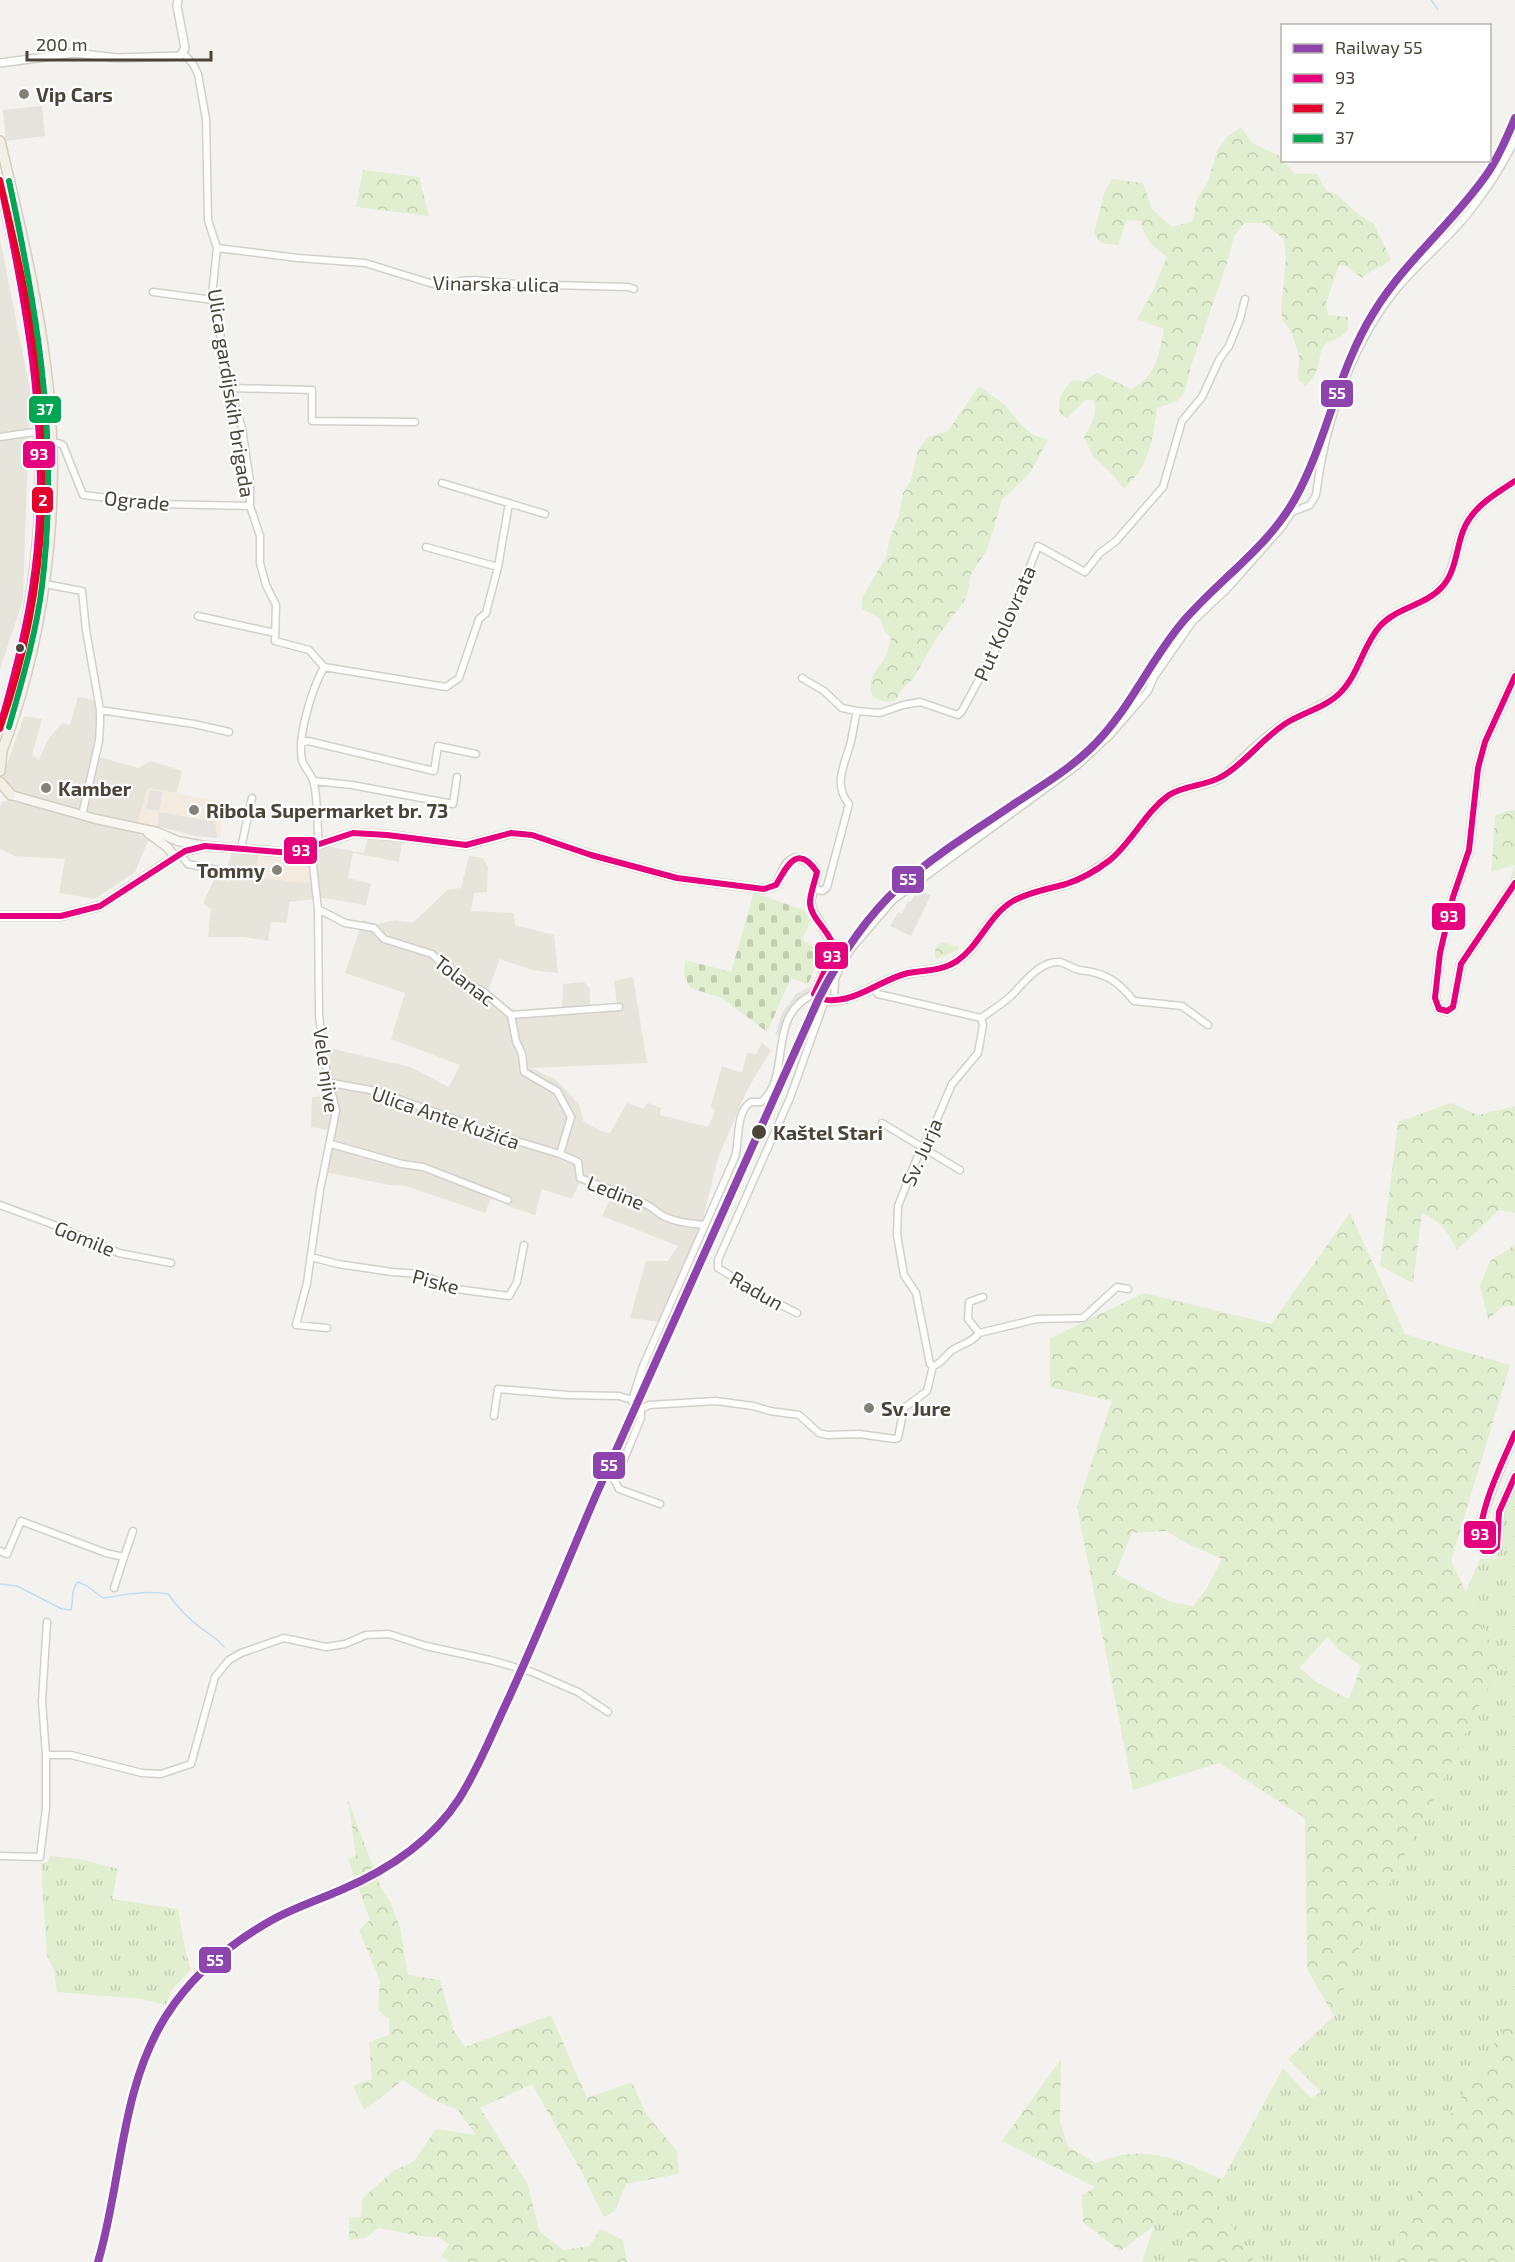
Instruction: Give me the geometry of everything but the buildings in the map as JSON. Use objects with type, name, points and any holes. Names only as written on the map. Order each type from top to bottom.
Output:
[{"type":"main road","points":[[0,141],[38,315],[50,407],[52,453],[50,520],[40,607],[27,667],[1,754],[0,771]]},
{"type":"main road","points":[[0,183],[2,200],[19,266],[34,356],[40,432],[41,503],[37,555],[26,626],[0,725]]},
{"type":"main road","points":[[0,796],[11,795],[82,815],[157,832],[178,841],[205,846],[291,853],[353,833],[466,845],[511,833],[532,835],[591,855],[677,878],[764,890],[776,885],[786,865],[800,858],[807,860],[817,872],[810,902],[813,912],[834,946],[814,994],[829,1001],[852,997],[898,976],[948,966],[957,961],[969,950],[1000,910],[1010,902],[1026,894],[1069,883],[1098,869],[1114,856],[1156,806],[1170,795],[1223,777],[1276,730],[1339,694],[1358,668],[1373,635],[1381,625],[1390,617],[1433,596],[1442,587],[1448,578],[1468,520],[1483,503],[1515,482]]},
{"type":"main road","points":[[1515,676],[1485,742],[1478,768],[1469,850],[1453,897],[1440,953],[1435,998],[1440,1009],[1447,1011],[1454,1007],[1461,964],[1515,883]]},
{"type":"main road","points":[[0,782],[11,795]]},
{"type":"main road","points":[[142,830],[180,854]]},
{"type":"main road","points":[[178,841],[180,854]]},
{"type":"main road","points":[[0,916],[61,916],[93,908],[180,854],[205,846]]},
{"type":"main road","points":[[1515,1433],[1499,1471],[1480,1529],[1479,1545],[1484,1551],[1492,1551],[1497,1547],[1499,1512],[1515,1476]]},
{"type":"street","points":[[0,63],[74,53],[117,58],[175,57],[183,53],[185,48],[177,6],[178,0]]},
{"type":"street","name":"Ulica gardijskih brigada","points":[[183,53],[194,64],[198,74],[206,119],[208,219],[217,248],[213,300],[220,331],[223,366],[242,428],[250,482],[250,506],[260,536],[260,564],[266,585],[276,605],[275,633]]},
{"type":"street","points":[[829,1001],[841,965],[851,949],[893,900],[1095,750],[1148,691],[1154,677],[1193,621],[1236,579],[1281,528],[1292,512],[1313,501],[1323,453],[1345,381],[1362,342],[1390,297],[1466,216],[1504,163],[1515,140]]},
{"type":"street","name":"Vinarska ulica","points":[[217,248],[365,263],[446,286],[461,281],[475,280],[634,289]]},
{"type":"street","points":[[153,292],[213,300]]},
{"type":"street","name":"Put Kolovrata","points":[[802,678],[824,691],[842,708],[880,713],[920,702],[958,715],[1002,637],[1038,546],[1085,572],[1100,553],[1116,541],[1163,487],[1182,421],[1202,397],[1219,360],[1229,346],[1245,299]]},
{"type":"street","points":[[230,388],[312,390],[312,421],[415,422]]},
{"type":"street","points":[[0,437],[34,432]]},
{"type":"street","name":"Ograde","points":[[58,443],[63,445],[83,495],[159,504],[250,506]]},
{"type":"street","points":[[442,483],[545,514]]},
{"type":"street","points":[[198,616],[275,633],[275,641],[309,650],[324,667],[446,687],[459,678],[479,619],[486,613],[498,567],[509,503]]},
{"type":"street","points":[[426,547],[498,567]]},
{"type":"street","points":[[50,585],[82,591],[86,630],[100,710],[99,741],[82,815]]},
{"type":"street","points":[[324,667],[317,680],[301,743],[303,764],[314,781],[352,785],[453,804],[458,777]]},
{"type":"street","points":[[100,710],[194,724],[229,732]]},
{"type":"street","points":[[813,889],[823,891],[826,887],[849,804],[841,795],[841,770],[850,745],[857,711]]},
{"type":"street","points":[[301,743],[308,741],[435,771],[438,746],[476,754]]},
{"type":"street","name":"Vele njive","points":[[314,781],[319,1014],[323,1055],[336,1111],[320,1190],[307,1283],[296,1325],[327,1328]]},
{"type":"street","points":[[241,848],[252,798]]},
{"type":"street","points":[[180,854],[188,864],[222,871]]},
{"type":"street","name":"Tolanac","points":[[318,909],[345,923],[375,928],[384,939],[432,954],[454,975],[484,992],[511,1015],[619,1007]]},
{"type":"street","points":[[873,988],[878,993],[981,1018],[1010,997],[1023,982],[1045,965],[1059,962],[1075,969],[1100,972],[1123,986],[1134,1001],[1182,1006],[1208,1025]]},
{"type":"street","points":[[814,994],[802,1001],[788,1021],[779,1052],[777,1074],[768,1095],[761,1102],[751,1102],[743,1109],[739,1122],[739,1139],[735,1157],[643,1366],[632,1400],[634,1406],[641,1409],[649,1405],[716,1401],[799,1415],[827,1436],[859,1434],[895,1439],[901,1433],[904,1408],[927,1391],[933,1366],[950,1352],[973,1341],[979,1333],[1038,1319],[1083,1318],[1117,1287],[1128,1289]]},
{"type":"street","name":"Radun","points":[[796,1313],[718,1268],[718,1260],[790,1098],[829,1001]]},
{"type":"street","points":[[511,1015],[516,1041],[522,1054],[524,1072],[556,1091],[571,1117],[560,1154]]},
{"type":"street","name":"Sv. Jurja","points":[[933,1366],[930,1364],[916,1293],[904,1275],[897,1235],[898,1206],[921,1148],[931,1133],[952,1084],[978,1053],[983,1025],[981,1018]]},
{"type":"street","name":"Ulica Ante Kužića","points":[[331,1083],[376,1091],[510,1139],[560,1154]]},
{"type":"street","points":[[882,1123],[960,1170]]},
{"type":"street","points":[[331,1144],[402,1164],[423,1167],[508,1200]]},
{"type":"street","name":"Ledine","points":[[560,1154],[578,1162],[580,1178],[656,1209],[658,1213],[667,1217],[690,1224],[705,1225]]},
{"type":"street","name":"Gomile","points":[[0,1205],[57,1226],[119,1253],[171,1263]]},
{"type":"street","name":"Piske","points":[[311,1257],[349,1266],[421,1274],[456,1289],[508,1296],[516,1282],[524,1245]]},
{"type":"street","points":[[979,1333],[968,1319],[969,1302],[983,1297]]},
{"type":"street","points":[[494,1416],[498,1389],[567,1395],[619,1396],[632,1400]]},
{"type":"street","points":[[641,1409],[640,1418],[615,1481],[620,1489],[660,1504]]},
{"type":"street","points":[[0,1551],[7,1554],[21,1521],[106,1553],[124,1557]]},
{"type":"street","points":[[114,1588],[133,1531]]},
{"type":"street","points":[[0,1856],[40,1857],[46,1808],[46,1755],[42,1701],[46,1622]]},
{"type":"street","points":[[46,1755],[70,1755],[142,1773],[161,1774],[191,1764],[215,1677],[229,1660],[241,1653],[284,1638],[326,1647],[345,1644],[366,1635],[389,1634],[426,1646],[532,1672],[578,1692],[608,1712]]},
{"type":"shaded area","points":[[42,106],[45,136],[6,141],[3,110]]},
{"type":"shaded area","points":[[0,239],[30,390],[23,600],[0,669]]},
{"type":"shaded area","points":[[78,697],[102,702],[104,734],[99,757],[138,768],[151,761],[182,771],[177,793],[148,788],[135,833],[149,839],[135,872],[95,899],[59,893],[65,859],[15,856],[0,849],[0,807],[2,802],[12,800],[14,793],[4,782],[4,773],[24,716],[42,719],[32,755],[39,759],[49,738],[62,723],[70,725]]},
{"type":"shaded area","points":[[148,788],[224,802],[220,838],[137,824]]},
{"type":"shaded area","points":[[150,790],[163,792],[159,811],[146,809]]},
{"type":"shaded area","points":[[159,812],[215,822],[217,838],[196,836],[157,826]]},
{"type":"shaded area","points":[[368,835],[402,842],[399,862],[353,853],[348,878],[371,884],[366,905],[323,898],[289,902],[287,923],[271,922],[268,941],[243,937],[208,937],[211,909],[203,903],[219,869],[227,869],[232,851],[259,854],[254,876],[312,881],[308,852],[326,846],[364,853]]},
{"type":"shaded area","points":[[308,852],[312,882],[254,877],[259,854],[281,858]]},
{"type":"shaded area","points":[[469,856],[483,858],[488,867],[487,892],[474,893],[471,911],[514,913],[515,925],[554,935],[558,973],[532,970],[500,959],[488,991],[511,1008],[521,1011],[562,1007],[563,984],[584,982],[590,989],[590,1005],[617,1004],[614,981],[633,977],[647,1063],[531,1068],[555,1079],[579,1104],[583,1121],[601,1131],[610,1133],[627,1103],[643,1109],[648,1103],[661,1108],[660,1115],[708,1127],[715,1111],[711,1106],[722,1066],[742,1073],[747,1053],[756,1054],[762,1043],[771,1050],[746,1092],[718,1158],[700,1230],[660,1322],[630,1318],[646,1261],[668,1261],[678,1246],[602,1216],[613,1193],[580,1181],[572,1199],[542,1189],[535,1215],[491,1198],[485,1213],[406,1186],[389,1185],[320,1171],[329,1130],[311,1127],[312,1097],[327,1096],[331,1093],[321,1046],[410,1067],[449,1087],[460,1065],[391,1039],[405,993],[345,973],[363,920],[377,924],[395,920],[413,923],[447,890],[461,888]]},
{"type":"shaded area","points":[[917,889],[931,895],[911,936],[890,926],[898,912],[902,914],[908,901],[911,902]]},
{"type":"shaded area","points":[[809,987],[812,992],[799,999],[788,1014],[780,1036],[775,1035],[782,1013],[796,994]]},
{"type":"green space","points":[[1241,127],[1252,143],[1278,155],[1281,162],[1284,162],[1295,174],[1317,174],[1326,191],[1336,194],[1357,213],[1374,224],[1391,260],[1362,278],[1346,266],[1339,265],[1326,303],[1328,315],[1348,317],[1348,330],[1323,347],[1315,375],[1305,386],[1298,379],[1299,356],[1291,331],[1283,321],[1281,311],[1286,258],[1284,239],[1264,223],[1245,223],[1234,236],[1184,394],[1177,401],[1157,408],[1145,462],[1124,489],[1093,456],[1084,437],[1093,419],[1094,400],[1085,400],[1067,418],[1061,415],[1059,410],[1063,392],[1073,380],[1084,381],[1097,373],[1131,389],[1139,384],[1151,372],[1155,364],[1164,329],[1137,319],[1151,295],[1167,257],[1150,242],[1140,221],[1127,220],[1118,245],[1101,243],[1094,233],[1105,191],[1112,179],[1143,183],[1152,209],[1172,227],[1193,221],[1196,201],[1208,181],[1217,151],[1227,137]]},
{"type":"green space","points":[[363,170],[419,177],[429,216],[356,207]]},
{"type":"green space","points":[[979,386],[1005,405],[1023,427],[1032,434],[1048,440],[1030,473],[1002,500],[987,550],[971,574],[963,603],[937,637],[913,679],[903,688],[895,701],[886,702],[873,697],[871,681],[886,656],[891,638],[884,630],[880,618],[862,609],[862,598],[886,557],[903,493],[911,480],[918,450],[928,437],[948,431]]},
{"type":"green space","points":[[1515,810],[1515,865],[1491,872],[1495,815]]},
{"type":"green space","points":[[1515,865],[1515,893],[1508,885]]},
{"type":"green space","points":[[754,893],[804,910],[811,920],[802,940],[822,951],[808,984],[791,978],[767,1032],[722,998],[690,988],[684,975],[685,960],[731,972]]},
{"type":"green space","points":[[942,942],[959,947],[959,950],[936,959],[936,949]]},
{"type":"green space","points":[[1451,1103],[1478,1115],[1515,1106],[1515,1213],[1499,1210],[1457,1250],[1443,1228],[1422,1213],[1413,1283],[1380,1266],[1398,1122]]},
{"type":"green space","points":[[1350,1213],[1405,1334],[1510,1365],[1451,1561],[1500,1663],[1433,1801],[1367,1926],[1334,2016],[1307,1969],[1305,1818],[1219,1763],[1133,1790],[1077,1507],[1112,1401],[1050,1387],[1050,1338],[1144,1293],[1271,1324]],"holes":[[[1166,1531],[1222,1559],[1207,1588],[1193,1606],[1171,1602],[1115,1574],[1132,1533]],[[1327,1637],[1339,1650],[1361,1666],[1349,1699],[1316,1682],[1300,1668]]]},
{"type":"green space","points":[[1515,1245],[1515,1306],[1502,1307],[1488,1319],[1480,1286],[1490,1261]]},
{"type":"green space","points":[[1515,1487],[1515,2010],[1453,2110],[1387,2262],[1255,2262],[1213,2197],[1283,2068],[1311,2098],[1321,2092],[1288,2059],[1334,2016],[1367,1926],[1500,1663],[1466,1592],[1480,1559],[1495,1558],[1503,1546],[1504,1516]]},
{"type":"green space","points":[[348,1800],[381,1888],[390,1902],[400,1927],[408,1975],[440,1980],[454,2031],[465,2047],[551,2015],[587,2098],[632,2082],[646,2114],[677,2151],[679,2174],[626,2184],[615,2211],[604,2217],[532,2084],[480,2108],[527,2183],[540,2232],[563,2250],[590,2246],[600,2229],[623,2240],[627,2262],[451,2262],[441,2256],[449,2245],[439,2237],[420,2236],[379,2228],[365,2238],[349,2240],[349,2218],[361,2217],[363,2198],[393,2171],[414,2161],[436,2129],[476,2135],[458,2110],[428,2097],[403,2080],[364,2110],[353,2086],[372,2079],[369,2042],[389,2035],[389,2019],[378,2010],[380,1981],[359,1930],[370,1920],[348,1859],[356,1856]]},
{"type":"green space","points":[[50,1856],[80,1859],[118,1869],[112,1899],[178,1909],[191,1969],[171,1991],[166,2005],[142,1999],[57,1992],[54,1970],[47,1956],[41,1863],[48,1862]]},
{"type":"green space","points":[[1515,2010],[1515,2262],[1387,2262],[1453,2110]]},
{"type":"green space","points":[[1061,2059],[1060,2121],[1068,2147],[1096,2163],[1128,2154],[1153,2154],[1189,2165],[1223,2180],[1213,2197],[1255,2262],[1186,2262],[1182,2237],[1195,2222],[1189,2210],[1178,2209],[1120,2251],[1083,2222],[1082,2196],[1095,2187],[1002,2141]]},
{"type":"green space","points":[[1178,2209],[1189,2210],[1195,2222],[1182,2237],[1186,2262],[1142,2262],[1154,2226]]},
{"type":"waterway","points":[[1431,0],[1438,9]]},
{"type":"waterway","points":[[0,1584],[17,1586],[62,1609],[71,1610],[73,1592],[78,1582],[103,1598],[127,1594],[168,1594],[188,1617],[224,1647]]},
{"type":"rail line","name":"55","points":[[98,2262],[139,2074],[151,2044],[176,2001],[213,1961],[257,1929],[289,1912],[358,1882],[392,1864],[407,1853],[435,1829],[466,1788],[518,1678],[596,1495],[819,998],[845,953],[875,912],[912,876],[1062,772],[1090,749],[1116,720],[1181,624],[1257,548],[1285,515],[1307,474],[1351,357],[1374,312],[1386,293],[1414,259],[1474,192],[1499,154],[1515,118]]},
{"type":"transit line","name":"2","points":[[0,180],[31,322],[39,380],[43,450],[41,531],[31,611],[23,651],[0,729]]},
{"type":"transit line","name":"37","points":[[9,181],[37,333],[47,432],[48,483],[47,534],[42,586],[28,657],[9,727]]},
{"type":"transit line","name":"93","points":[[0,183],[20,283],[35,384],[40,486],[38,537],[29,606],[0,725]]},
{"type":"transit line","name":"93","points":[[0,916],[61,916],[100,906],[185,851],[205,846],[292,853],[353,833],[466,845],[511,833],[532,835],[591,855],[677,878],[764,889],[776,885],[784,871],[793,860],[798,858],[810,863],[817,872],[810,901],[811,908],[833,946],[833,953],[814,994],[826,1000],[845,999],[899,976],[939,968],[957,961],[972,947],[997,914],[1013,901],[1072,882],[1095,871],[1126,844],[1153,810],[1169,795],[1221,777],[1238,765],[1279,728],[1334,698],[1352,677],[1369,642],[1380,626],[1394,615],[1428,598],[1442,587],[1450,574],[1467,522],[1485,502],[1515,481]]},
{"type":"transit line","name":"93","points":[[1515,676],[1485,742],[1478,768],[1469,850],[1453,897],[1440,953],[1435,998],[1439,1009],[1447,1011],[1453,1007],[1461,964],[1515,883]]},
{"type":"transit line","name":"93","points":[[1515,1433],[1483,1516],[1479,1545],[1484,1551],[1492,1551],[1497,1547],[1499,1512],[1515,1476]]},
{"type":"place","name":"Vip Cars","points":[[24,94]]},
{"type":"place","name":"Kamber","points":[[46,788]]},
{"type":"place","name":"Ribola Supermarket br. 73","points":[[194,810]]},
{"type":"place","name":"Tommy","points":[[277,870]]},
{"type":"place","name":"Kaštel Stari","points":[[759,1132]]},
{"type":"place","name":"Sv. Jure","points":[[869,1408]]}]
